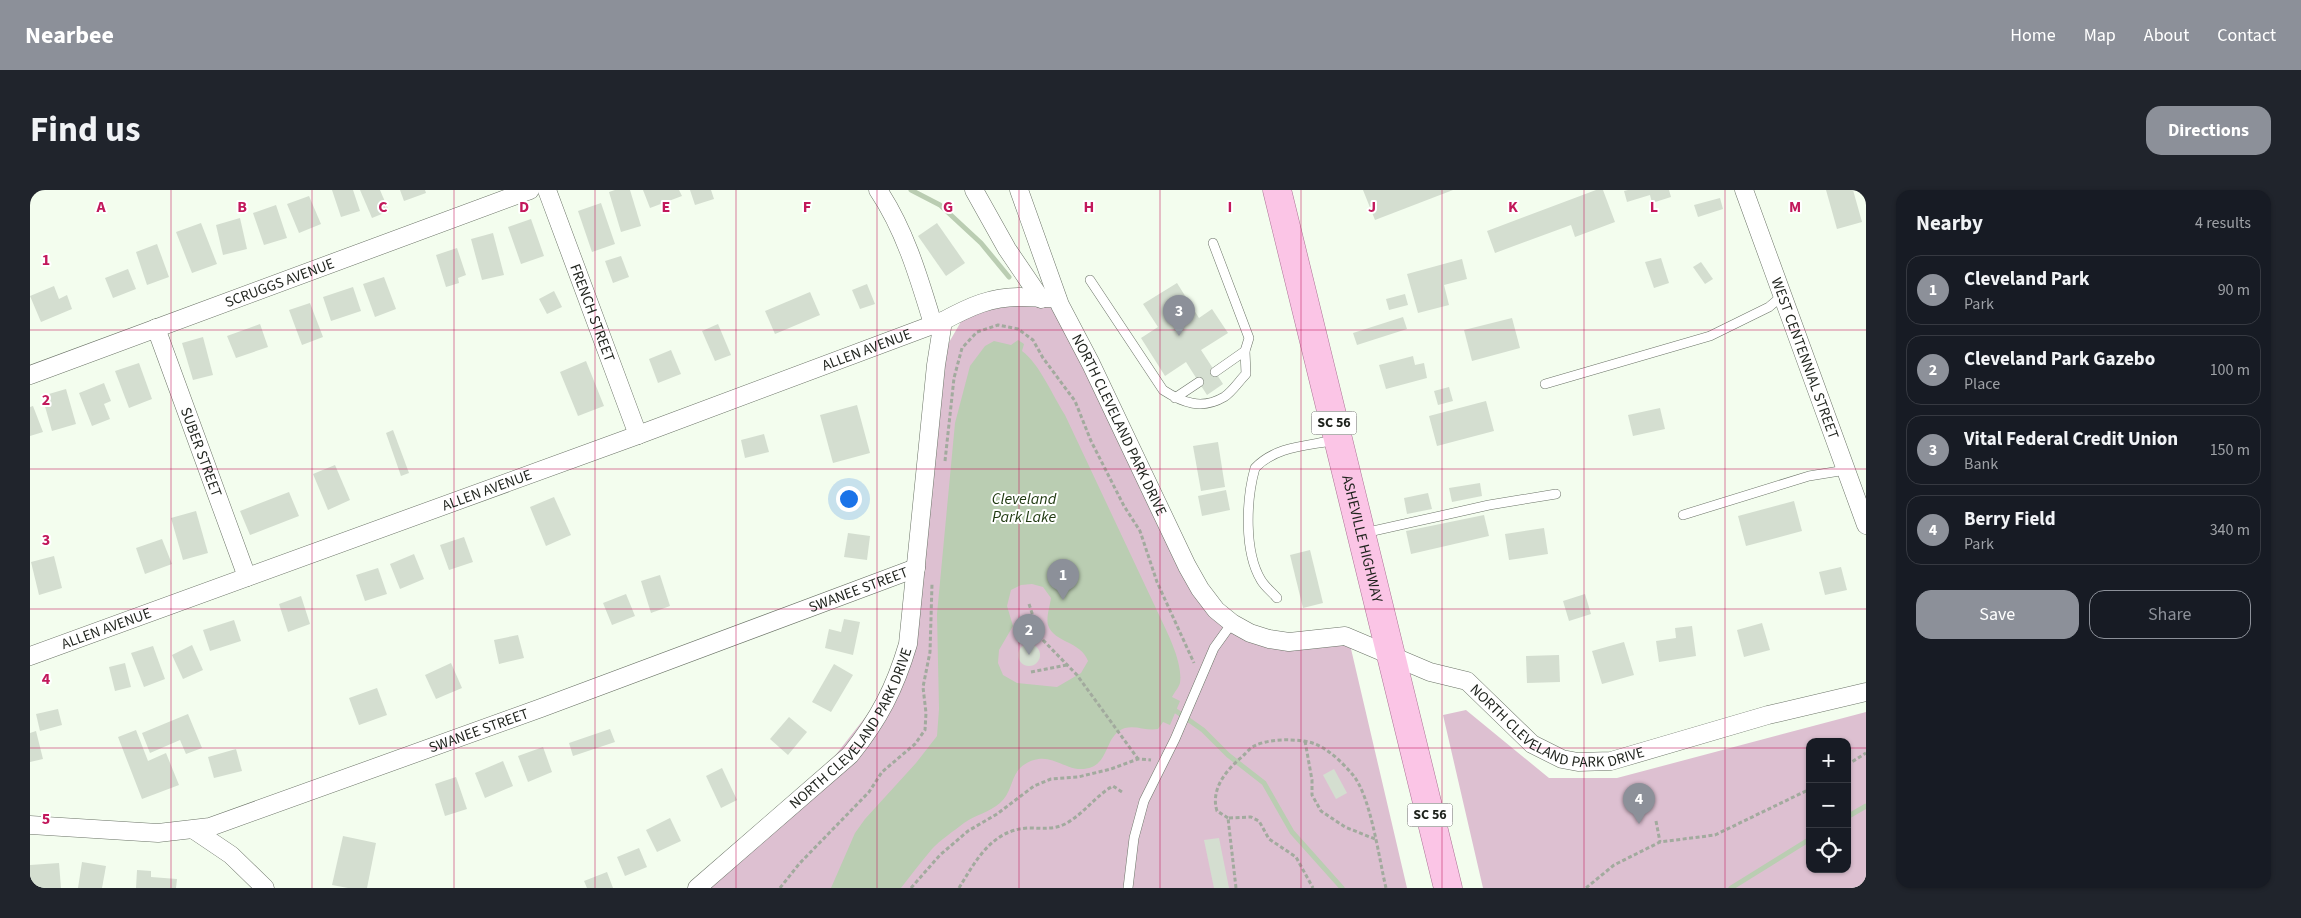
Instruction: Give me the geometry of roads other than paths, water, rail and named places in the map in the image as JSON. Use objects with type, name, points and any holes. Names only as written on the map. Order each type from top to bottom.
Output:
[{"type":"main road","name":"ASHEVILLE HIGHWAY","points":[[1276,190],[1448,888]]},
{"type":"street","name":"SCRUGGS AVENUE","points":[[30,375],[530,190]]},
{"type":"street","name":"FRENCH STREET","points":[[547,190],[638,435]]},
{"type":"street","points":[[878,190],[898,225],[938,323],[970,306],[987,301],[1023,297],[1049,299]]},
{"type":"street","points":[[974,190],[1007,249],[1049,299]]},
{"type":"street","points":[[1019,190],[1049,299]]},
{"type":"street","name":"WEST CENTENNIAL STREET","points":[[1744,190],[1866,525]]},
{"type":"street","name":"NORTH CLEVELAND PARK DRIVE","points":[[1049,299],[1091,364],[1187,566],[1200,589],[1216,610],[1232,623],[1250,633],[1282,641],[1345,636],[1430,672],[1467,681],[1532,744],[1562,759],[1578,762],[1611,761],[1768,715],[1866,692]]},
{"type":"street","name":"ALLEN AVENUE","points":[[30,656],[638,435],[938,323]]},
{"type":"street","name":"NORTH CLEVELAND PARK DRIVE","points":[[697,888],[827,777],[850,755],[870,730],[887,703],[899,674],[908,644],[936,365],[938,323]]},
{"type":"street","name":"SUBER STREET","points":[[156,328],[247,577]]},
{"type":"street","name":"SWANEE STREET","points":[[30,825],[158,833],[194,830],[220,823],[541,708],[916,568]]},
{"type":"street","points":[[194,830],[231,855],[265,888]]},
{"type":"lane","points":[[1090,280],[1163,390],[1175,398],[1199,406],[1225,397],[1246,374],[1245,352],[1249,338],[1213,243]]},
{"type":"lane","points":[[1545,384],[1710,336],[1769,307],[1783,295]]},
{"type":"lane","points":[[1215,372],[1245,352]]},
{"type":"lane","points":[[1175,398],[1199,382]]},
{"type":"lane","points":[[1277,598],[1261,580],[1252,556],[1249,541],[1249,520],[1255,468],[1268,457],[1282,450],[1338,440]]},
{"type":"lane","points":[[1683,515],[1809,476],[1846,470]]},
{"type":"lane","points":[[1361,534],[1490,505],[1556,494]]},
{"type":"lane","points":[[1128,888],[1134,838],[1144,800],[1175,739],[1214,648],[1232,623]]},
{"type":"water","name":"Cleveland Park Lake","points":[[1018,340],[1024,344],[1022,351],[1034,363],[1065,415],[1171,640],[1180,675],[1180,683],[1172,697],[1180,701],[1170,725],[1163,722],[1158,729],[1129,727],[1119,731],[1114,736],[1102,759],[1092,767],[1076,769],[1049,759],[1042,759],[1034,760],[1020,768],[1000,803],[992,809],[968,820],[939,842],[901,888],[831,888],[855,833],[937,736],[939,709],[937,614],[955,423],[970,366],[985,346],[994,341],[1011,345]],"holes":[[[1032,584],[1043,587],[1051,598],[1047,619],[1051,631],[1061,639],[1080,649],[1088,661],[1081,673],[1057,687],[1017,683],[1003,675],[998,663],[999,650],[1013,626],[1007,606],[1011,590],[1021,585]]]},
{"type":"waterway","points":[[911,190],[940,205],[981,243],[1009,277]]},
{"type":"waterway","points":[[1176,711],[1203,730],[1228,755],[1264,783],[1292,832],[1342,888]]},
{"type":"waterway","points":[[1851,815],[1866,806]]},
{"type":"waterway","points":[[1731,888],[1806,841]]},
{"type":"place","name":"Vital Federal Credit Union","points":[[1179,336]]},
{"type":"place","name":"Cleveland Park","points":[[1063,600]]},
{"type":"place","name":"Cleveland Park Gazebo","points":[[1029,655]]},
{"type":"place","name":"Berry Field","points":[[1639,824]]}]
